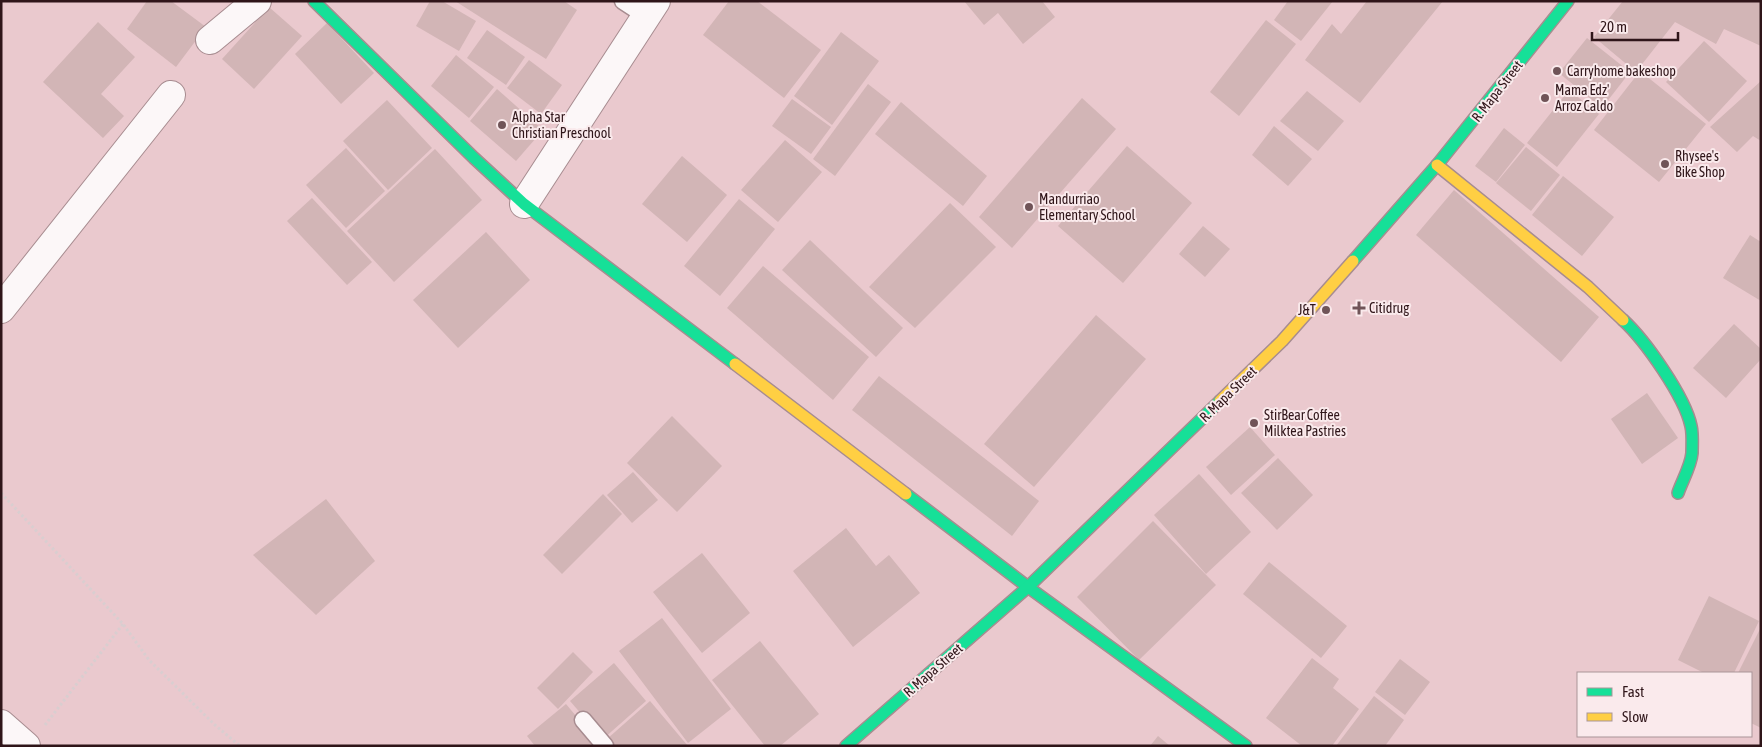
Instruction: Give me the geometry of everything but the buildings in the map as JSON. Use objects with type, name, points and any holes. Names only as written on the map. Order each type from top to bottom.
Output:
[{"type":"street","points":[[210,40],[257,1]]},
{"type":"street","points":[[314,1],[474,158],[524,204],[1028,587],[1246,746]]},
{"type":"street","name":"R. Mapa Street","points":[[846,746],[1028,587],[1282,341],[1437,166],[1568,1]]},
{"type":"street","points":[[524,204],[651,9]]},
{"type":"street","points":[[1,309],[171,95]]},
{"type":"street","points":[[1437,166],[1588,287],[1636,332],[1666,374],[1680,399],[1691,426],[1692,455],[1678,493]]},
{"type":"street","points":[[1,724],[34,738]]},
{"type":"lane","points":[[623,1],[651,9]]},
{"type":"lane","points":[[583,720],[605,746]]},
{"type":"path","points":[[1,493],[123,624],[149,660],[215,726],[240,746]]},
{"type":"path","points":[[34,738],[123,624]]},
{"type":"traffic: fast","points":[[314,1],[474,158],[524,204],[735,364]]},
{"type":"traffic: fast","points":[[1353,261],[1437,165],[1568,1]]},
{"type":"traffic: fast","points":[[1623,320],[1653,355],[1673,385],[1692,429],[1691,458],[1678,493]]},
{"type":"traffic: fast","points":[[846,746],[1028,587],[1220,401]]},
{"type":"traffic: fast","points":[[906,494],[1028,587],[1246,746]]},
{"type":"traffic: slow","points":[[1437,165],[1588,287],[1623,320]]},
{"type":"traffic: slow","points":[[1220,401],[1282,341],[1353,261]]},
{"type":"traffic: slow","points":[[735,364],[906,494]]},
{"type":"place","name":"Carryhome bakeshop","points":[[1557,71]]},
{"type":"place","name":"Mama Edz' Arroz Caldo","points":[[1545,98]]},
{"type":"place","name":"Alpha Star Christian Preschool","points":[[502,125]]},
{"type":"place","name":"Rhysee's Bike Shop","points":[[1665,164]]},
{"type":"place","name":"Mandurriao Elementary School","points":[[1029,207]]},
{"type":"place","name":"Citidrug","points":[[1359,308]]},
{"type":"place","name":"J&T","points":[[1326,310]]},
{"type":"place","name":"StirBear Coffee Milktea Pastries","points":[[1254,423]]}]
